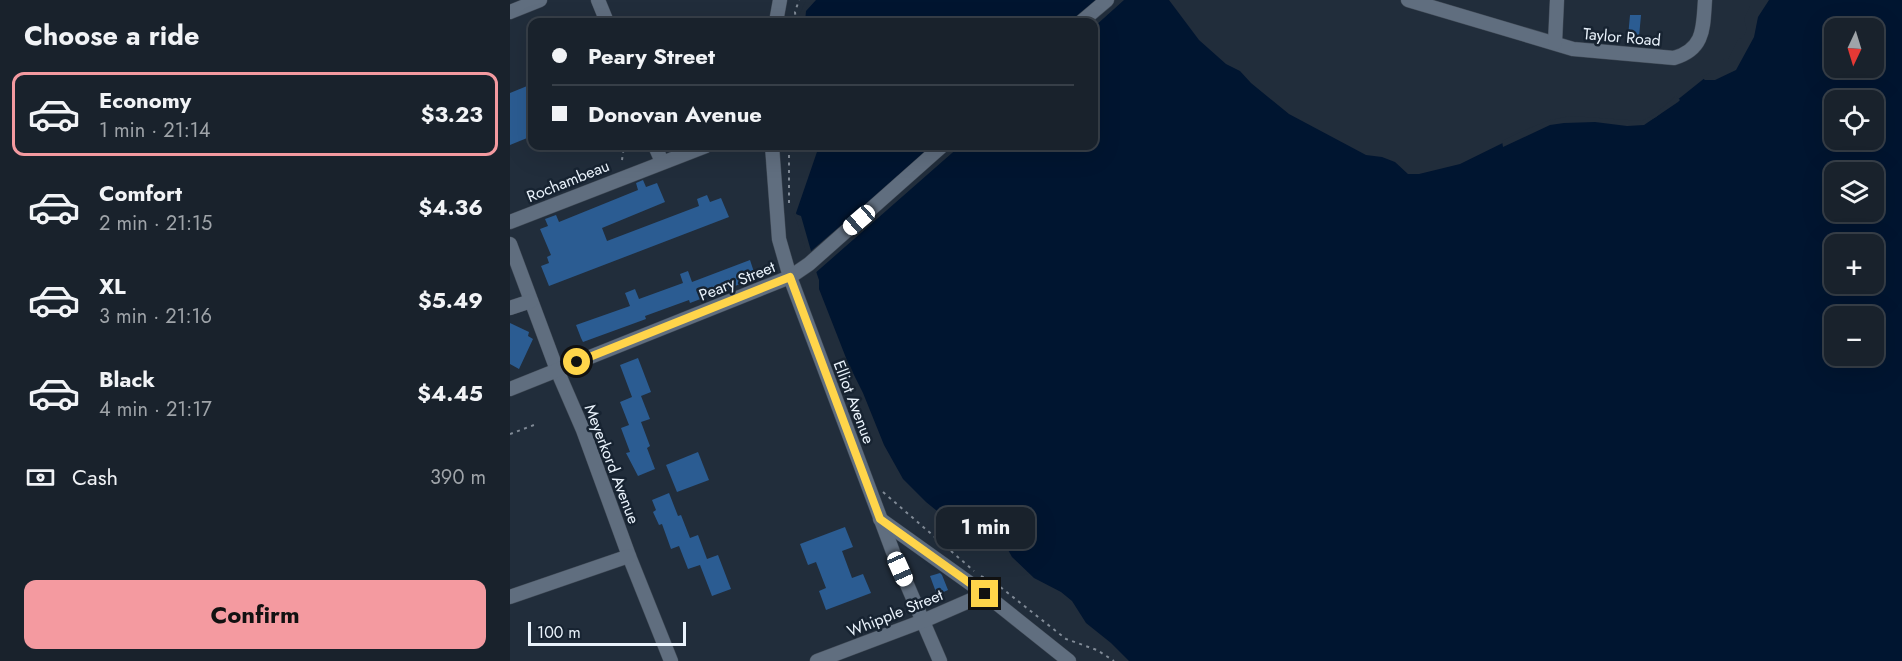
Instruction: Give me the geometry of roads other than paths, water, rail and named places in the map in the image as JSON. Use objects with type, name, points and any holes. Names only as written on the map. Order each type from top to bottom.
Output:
[{"type":"street","points":[[510,12],[540,0]]},
{"type":"street","points":[[598,0],[605,18]]},
{"type":"street","points":[[777,18],[780,0]]},
{"type":"street","points":[[1086,18],[1107,0]]},
{"type":"street","name":"Taylor Road","points":[[1408,0],[1584,51],[1674,58],[1684,55],[1698,43],[1703,31],[1705,0]]},
{"type":"street","points":[[1555,43],[1557,0]]},
{"type":"street","points":[[658,150],[662,162]]},
{"type":"street","name":"Elliot Avenue","points":[[772,150],[779,239],[790,277],[880,519],[940,661]]},
{"type":"street","name":"Peary Street","points":[[510,389],[790,277],[808,264],[937,150]]},
{"type":"street","name":"Rochambeau","points":[[510,222],[662,162],[680,151]]},
{"type":"street","name":"Meyerkord Avenue","points":[[510,244],[671,661]]},
{"type":"street","points":[[510,308],[531,301]]},
{"type":"street","points":[[880,519],[985,594],[1069,661]]},
{"type":"street","points":[[510,597],[629,556]]},
{"type":"street","name":"Whipple Street","points":[[816,661],[923,621],[985,594]]},
{"type":"water","points":[[809,0],[1169,0],[1199,40],[1226,64],[1240,71],[1289,114],[1366,155],[1382,157],[1395,162],[1408,174],[1419,174],[1460,164],[1551,122],[1572,119],[1643,124],[1656,117],[1706,77],[1730,63],[1746,40],[1753,0],[1902,0],[1902,661],[1129,661],[1086,623],[1072,601],[1061,592],[1034,578],[1012,557],[1007,548],[985,542],[947,519],[903,479],[884,445],[819,289],[819,280],[796,213],[818,150],[1098,150],[1098,18],[802,18],[802,16]]}]
